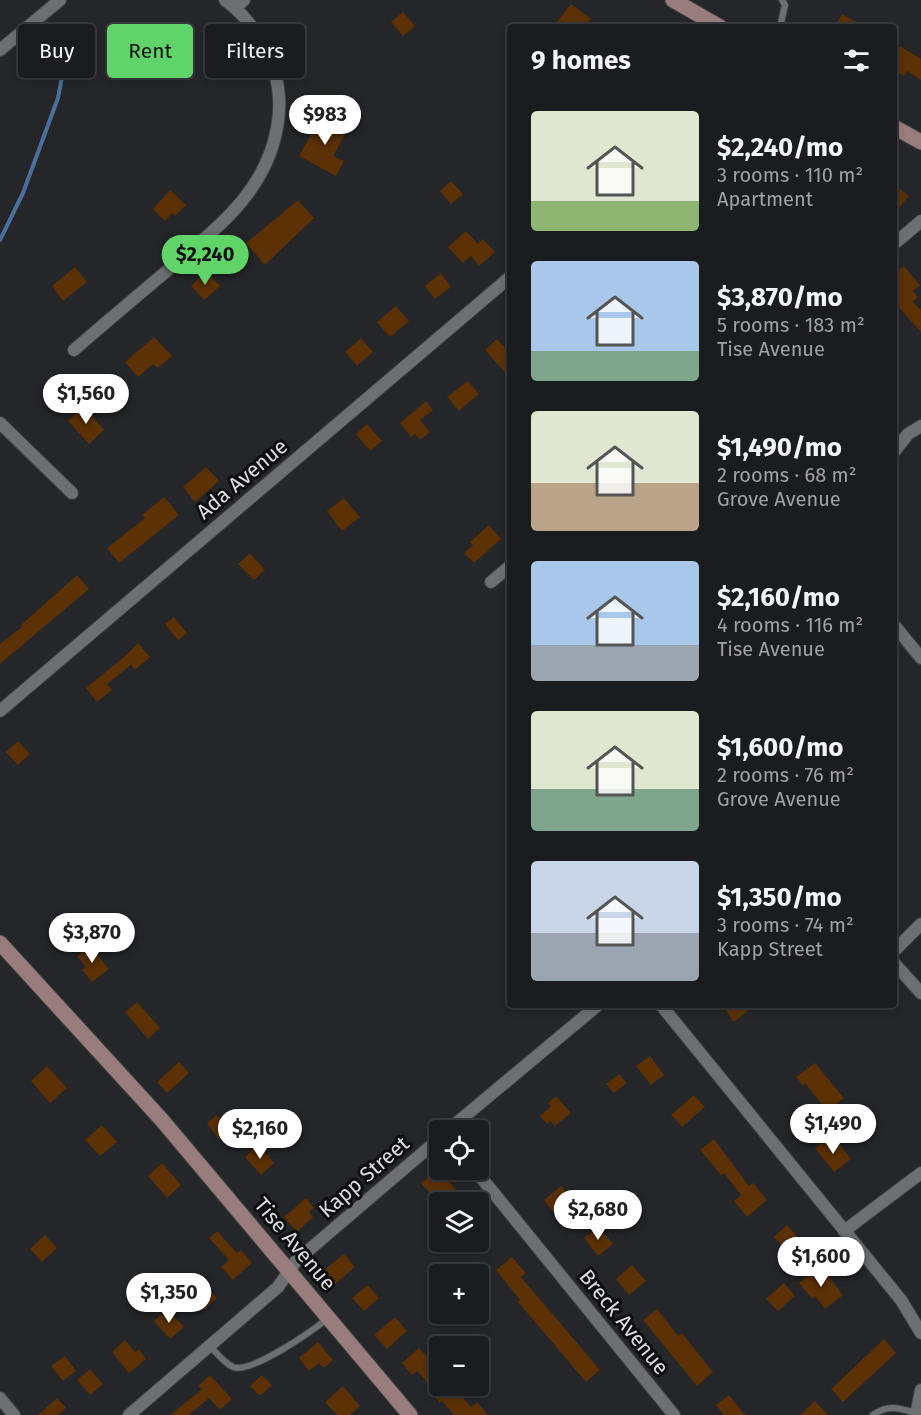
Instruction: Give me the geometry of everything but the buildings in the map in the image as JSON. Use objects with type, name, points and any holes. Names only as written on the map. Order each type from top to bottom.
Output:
[{"type":"street","points":[[0,50],[60,0]]},
{"type":"street","points":[[673,0],[715,24]]},
{"type":"street","points":[[74,350],[208,235],[234,210],[261,178],[276,138],[280,97],[277,79],[262,40],[235,3]]},
{"type":"street","points":[[897,129],[921,142]]},
{"type":"street","points":[[897,241],[921,221]]},
{"type":"street","name":"Ada Avenue","points":[[0,711],[507,280]]},
{"type":"street","points":[[0,423],[72,493]]},
{"type":"street","points":[[897,448],[908,434],[921,426]]},
{"type":"street","points":[[491,582],[507,569]]},
{"type":"street","points":[[897,629],[921,658]]},
{"type":"street","points":[[897,948],[921,924]]},
{"type":"street","name":"Tise Avenue","points":[[0,943],[161,1119],[410,1415]]},
{"type":"street","points":[[897,966],[921,993]]},
{"type":"street","points":[[460,1120],[594,1008]]},
{"type":"street","points":[[663,1008],[901,1300],[921,1333]]},
{"type":"street","name":"Kapp Street","points":[[130,1415],[278,1287],[297,1261],[429,1147]]},
{"type":"street","points":[[843,1231],[921,1173]]},
{"type":"street","name":"Breck Avenue","points":[[483,1180],[674,1415]]},
{"type":"street","points":[[916,1414],[921,1390]]},
{"type":"street","points":[[0,1398],[14,1415]]},
{"type":"lane","points":[[781,24],[785,5],[782,0]]},
{"type":"lane","points":[[209,1345],[232,1367],[238,1368],[251,1365],[290,1345],[329,1318]]},
{"type":"lane","points":[[873,1415],[893,1406],[916,1414]]},
{"type":"waterway","points":[[0,240],[23,193],[58,98],[62,78]]}]
